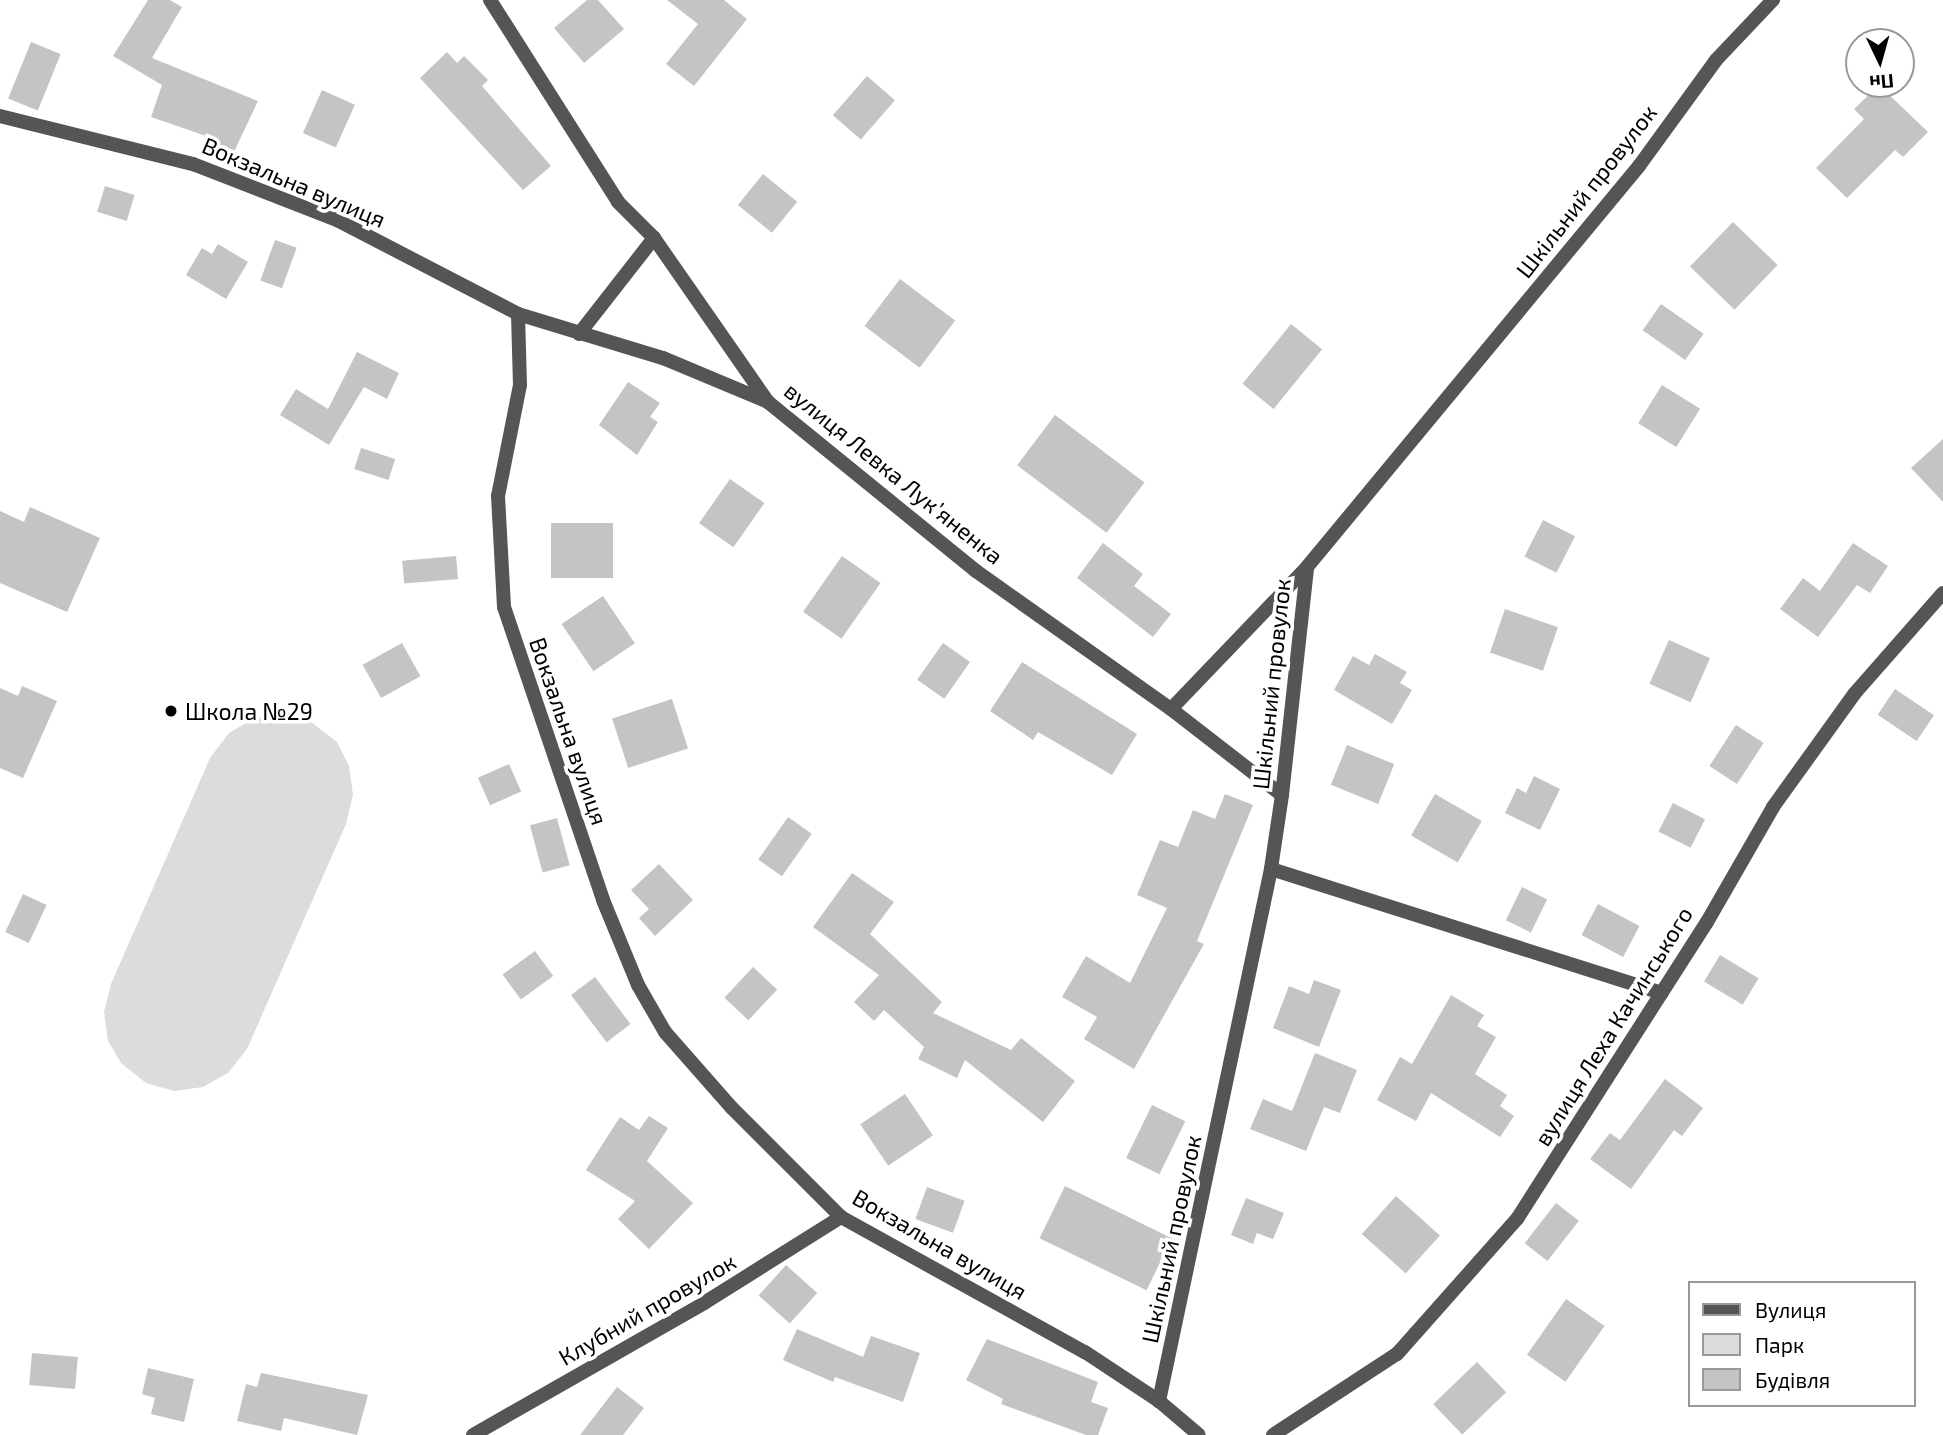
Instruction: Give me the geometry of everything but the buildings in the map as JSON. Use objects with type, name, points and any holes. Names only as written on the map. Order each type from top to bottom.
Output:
[{"type":"street","name":"вулиця Левка Лукʼяненка","points":[[490,0],[618,202],[654,237],[768,402],[976,571],[1171,709],[1282,795]]},
{"type":"street","name":"Шкільний провулок","points":[[1159,1401],[1271,869],[1282,795],[1307,567],[1639,166],[1716,60],[1773,0]]},
{"type":"street","name":"Вокзальна вулиця","points":[[0,116],[192,164],[337,220],[518,314],[520,385],[498,496],[504,607],[603,900],[638,985],[665,1032],[733,1108],[842,1217],[1085,1352],[1159,1401],[1199,1435]]},
{"type":"street","points":[[579,334],[654,237]]},
{"type":"street","points":[[518,314],[663,358],[768,402]]},
{"type":"street","points":[[1171,709],[1307,567]]},
{"type":"street","name":"вулиця Леха Качинського","points":[[1273,1435],[1397,1354],[1517,1219],[1662,993],[1773,807],[1855,693],[1943,593]]},
{"type":"street","points":[[1271,869],[1662,993]]},
{"type":"street","name":"Клубний провулок","points":[[473,1435],[704,1303],[842,1217]]},
{"type":"green space","points":[[281,715],[311,722],[337,742],[349,766],[353,795],[346,824],[247,1049],[228,1073],[203,1087],[174,1091],[146,1083],[121,1063],[108,1041],[104,1012],[111,984],[210,758],[229,733],[253,719]]},
{"type":"place","name":"Школа №29","points":[[171,711]]}]
